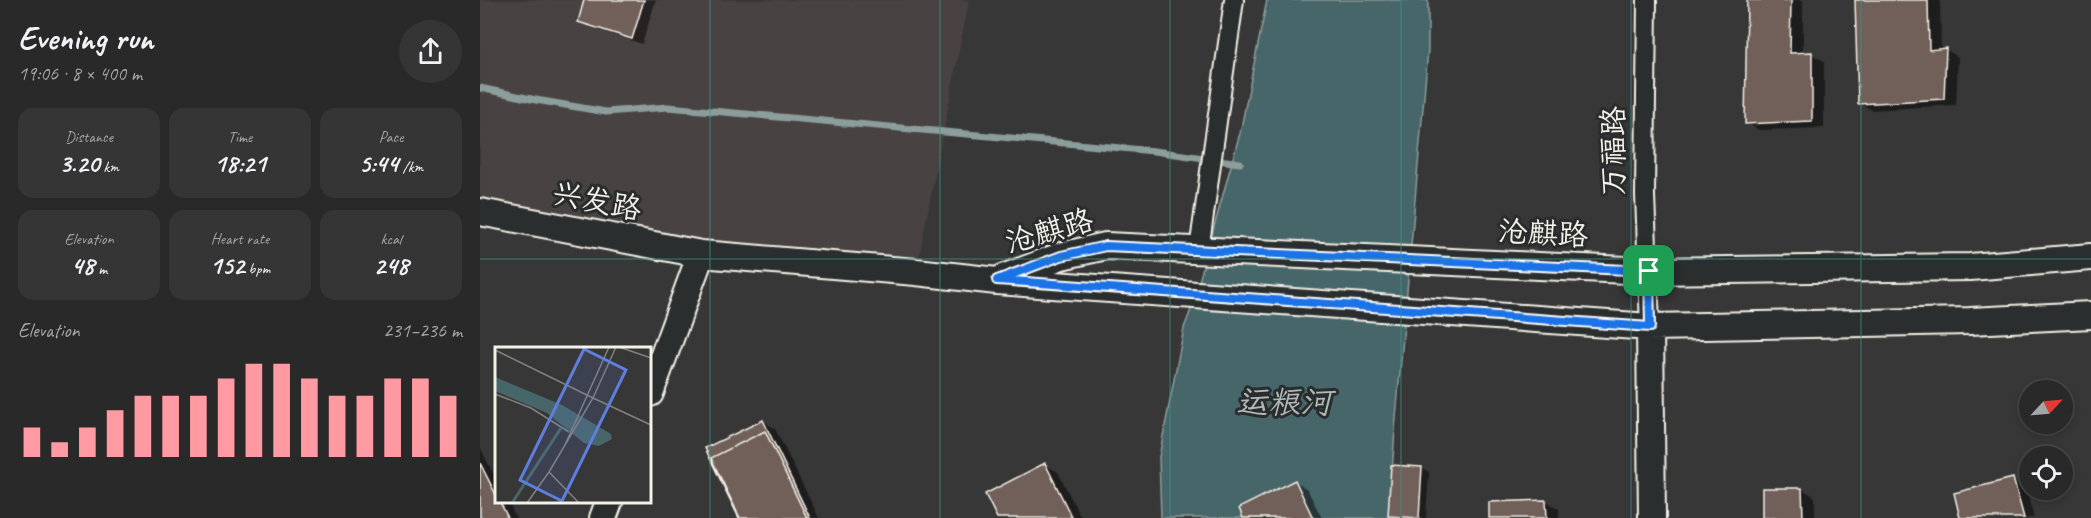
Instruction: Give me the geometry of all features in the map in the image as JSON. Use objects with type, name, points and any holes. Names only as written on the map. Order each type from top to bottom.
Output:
[{"type":"main road","name":"兴发路","points":[[480,212],[701,254]]},
{"type":"main road","name":"沧麒路","points":[[997,280],[1061,256],[1106,246],[1649,271],[1970,267],[2091,257]]},
{"type":"main road","name":"沧麒路","points":[[701,254],[997,280],[1650,327],[1970,321],[2091,315]]},
{"type":"main road","points":[[651,390],[701,254]]},
{"type":"main road","name":"万福路","points":[[1650,327],[1652,518]]},
{"type":"main road","points":[[603,518],[608,503]]},
{"type":"street","points":[[1199,250],[1234,0]]},
{"type":"street","name":"万福路","points":[[1647,0],[1645,195],[1650,327]]},
{"type":"shaded area","points":[[480,0],[969,0],[916,272],[480,212]]},
{"type":"water","name":"运粮河","points":[[1267,0],[1428,0],[1428,50],[1389,518],[1161,518],[1159,457],[1184,328],[1192,307],[1240,133]]},
{"type":"building","points":[[584,0],[644,0],[632,39],[578,22]]},
{"type":"building","points":[[1747,0],[1791,0],[1790,53],[1812,52],[1812,121],[1745,124]]},
{"type":"building","points":[[1855,0],[1928,0],[1929,50],[1946,48],[1944,99],[1858,104]]},
{"type":"building","points":[[763,420],[810,518],[739,518],[705,448]]},
{"type":"building","points":[[765,431],[807,518],[740,518],[711,458]]},
{"type":"building","points":[[480,463],[495,493],[495,503],[500,503],[508,518],[480,518]]},
{"type":"building","points":[[1045,463],[1072,518],[997,518],[985,494]]},
{"type":"building","points":[[1391,465],[1422,467],[1419,518],[1388,516]]},
{"type":"building","points":[[2013,478],[2024,518],[1960,518],[1954,493]]},
{"type":"building","points":[[1295,480],[1313,518],[1243,518],[1239,508]]},
{"type":"building","points":[[1762,488],[1802,488],[1803,518],[1762,518]]},
{"type":"building","points":[[1546,500],[1547,518],[1489,518],[1489,502]]},
{"type":"waterway","points":[[480,88],[606,112],[668,107],[1154,151],[1240,163]]},
{"type":"route","points":[[1106,246],[1649,271],[1650,327],[997,280],[1061,256],[1106,246]]}]
